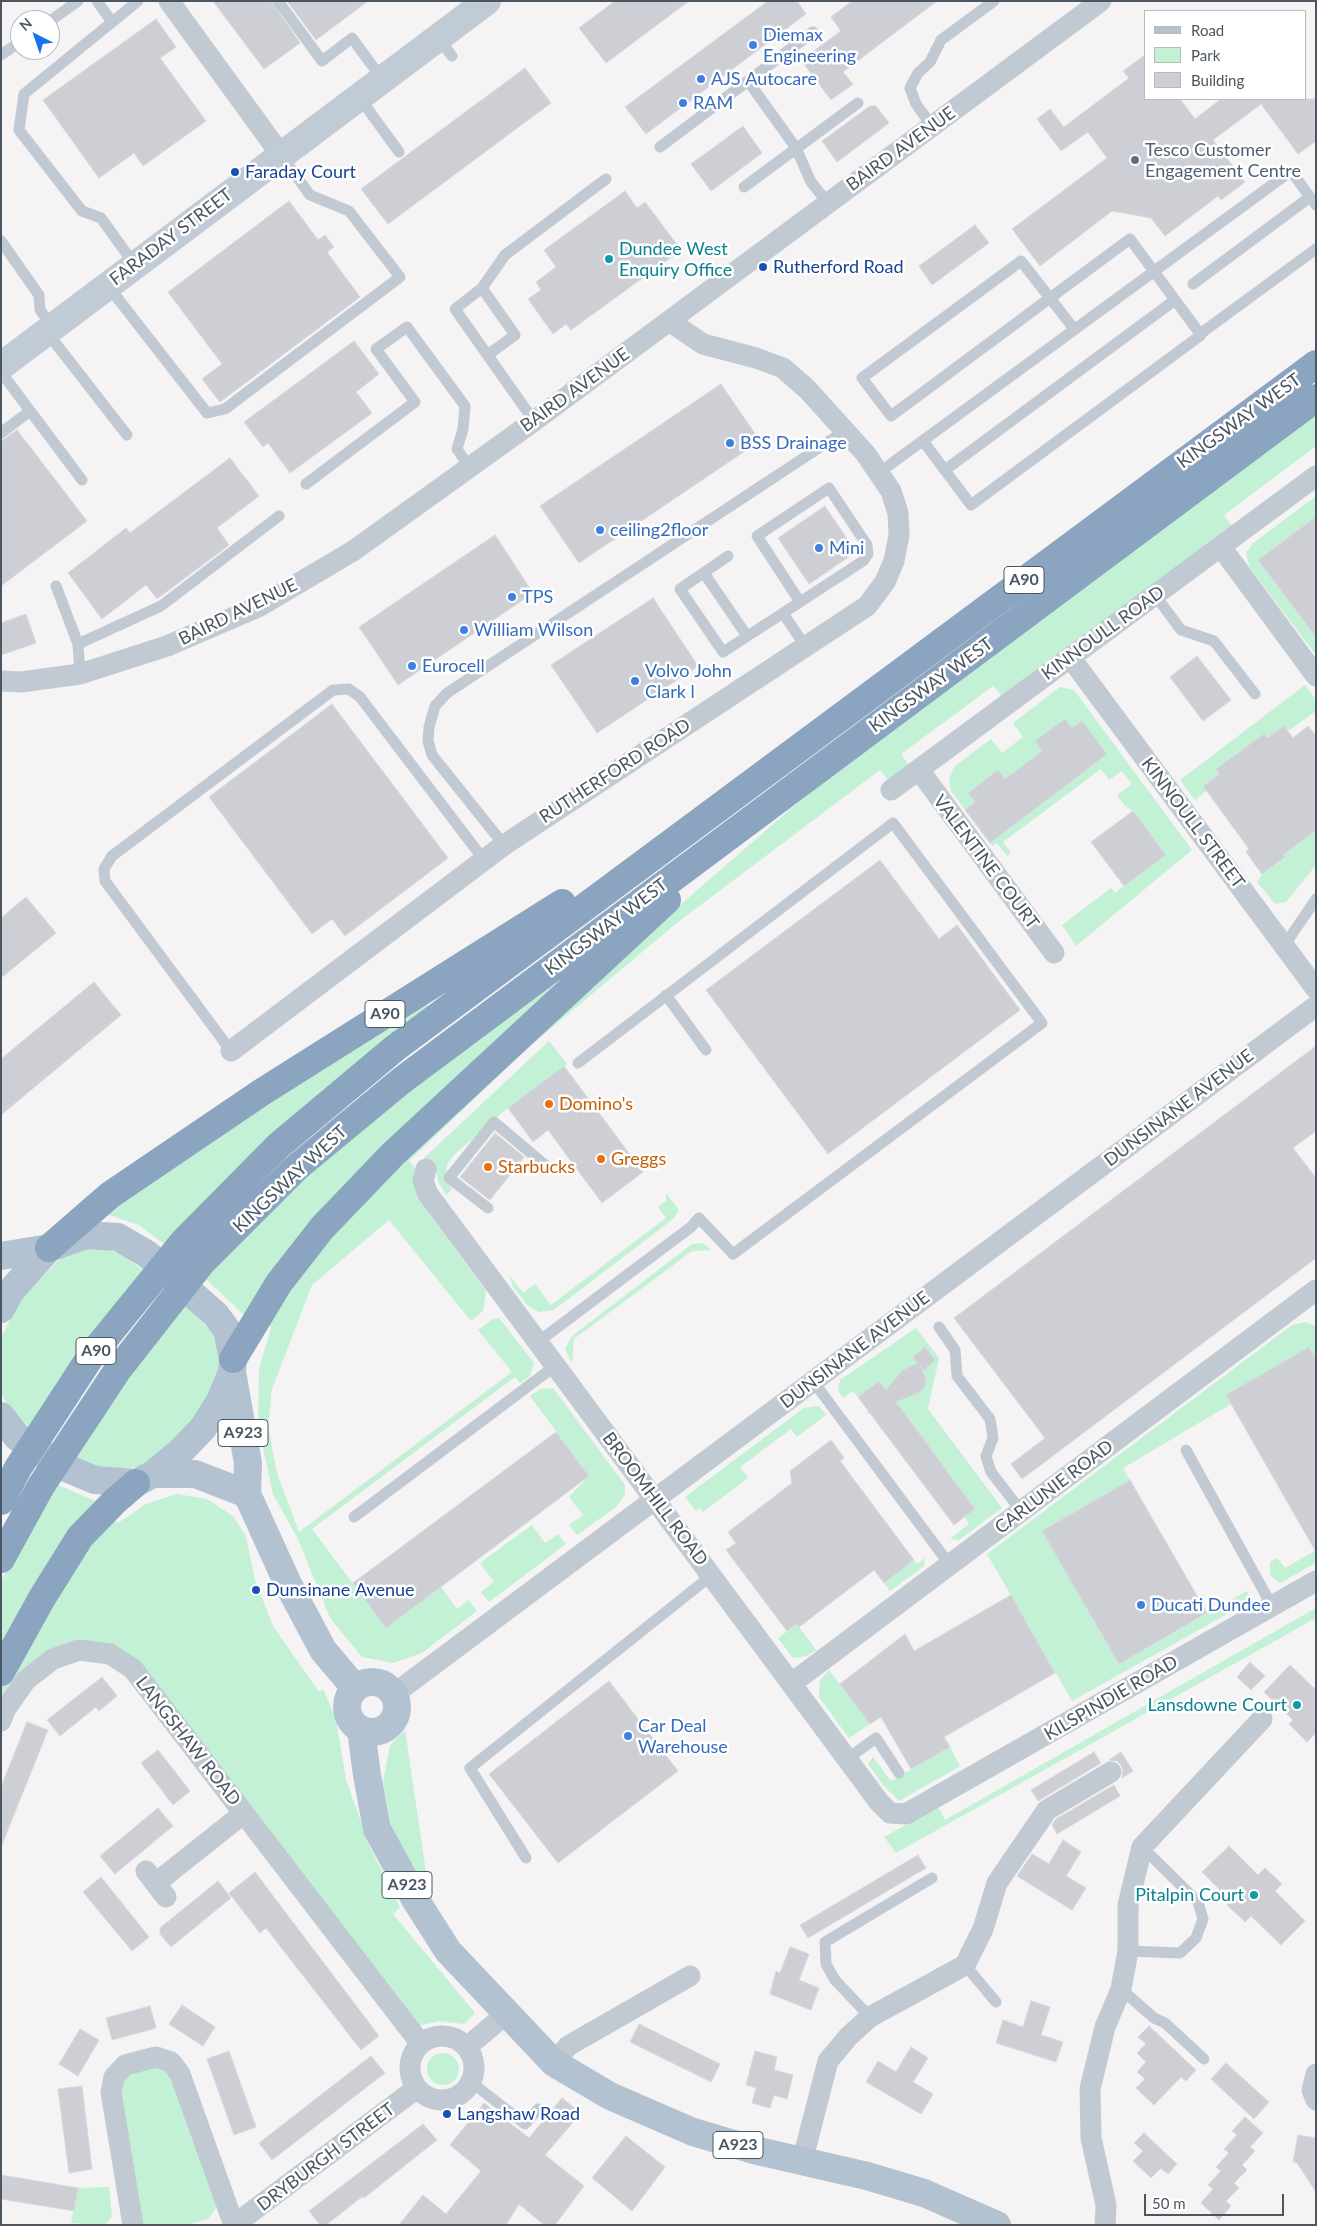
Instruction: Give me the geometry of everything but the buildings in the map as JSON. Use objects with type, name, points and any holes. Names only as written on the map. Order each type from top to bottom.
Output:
[{"type":"highway","name":"KINGSWAY WEST","points":[[1,1501],[18,1468],[93,1353],[184,1241],[278,1146],[396,1048],[1316,364]]},
{"type":"highway","name":"KINGSWAY WEST","points":[[1,1558],[41,1486],[117,1371],[203,1261],[296,1168],[401,1081],[776,799],[1316,398]]},
{"type":"highway","name":"A90","points":[[48,1248],[110,1195],[262,1092],[733,796]]},
{"type":"highway","name":"A90","points":[[233,1365],[279,1283],[322,1228],[393,1154],[776,799]]},
{"type":"highway","points":[[1,1672],[42,1598],[80,1538],[144,1478]]},
{"type":"main road","points":[[1,1256],[48,1248],[86,1235],[118,1237],[147,1254],[216,1315],[227,1330],[233,1365],[220,1401],[202,1428],[180,1452],[144,1478]]},
{"type":"main road","points":[[1,1308],[10,1292],[48,1248]]},
{"type":"main road","name":"A923","points":[[233,1365],[248,1463],[247,1494],[288,1584],[323,1650],[355,1688],[350,1695],[347,1711],[350,1719],[361,1730],[367,1775],[378,1829],[415,1899],[448,1951],[554,2063],[610,2096],[693,2132],[802,2162],[868,2176],[924,2193],[997,2225]]},
{"type":"main road","points":[[1,1416],[18,1437],[25,1442],[61,1466],[95,1480],[195,1474],[247,1494]]},
{"type":"main road","points":[[355,1688],[371,1682],[388,1687],[394,1694],[398,1709],[391,1724],[377,1732],[361,1730]]},
{"type":"street","points":[[170,1],[281,155]]},
{"type":"street","name":"FARADAY STREET","points":[[1,366],[107,284],[382,79],[445,47],[487,1]]},
{"type":"street","name":"BAIRD AVENUE","points":[[1,681],[21,682],[80,674],[167,646],[260,606],[353,552],[669,322],[1101,1]]},
{"type":"street","name":"RUTHERFORD ROAD","points":[[231,1051],[504,844],[867,606],[885,582],[894,561],[899,535],[898,513],[891,491],[880,472],[846,430],[807,389],[783,368],[756,358],[703,344],[669,322]]},
{"type":"street","name":"KINNOULL ROAD","points":[[890,790],[1316,476]]},
{"type":"street","points":[[1221,547],[1316,676]]},
{"type":"street","name":"KINNOULL STREET","points":[[1070,658],[1316,989]]},
{"type":"street","name":"VALENTINE COURT","points":[[919,770],[1054,953]]},
{"type":"street","name":"DUNSINANE AVENUE","points":[[394,1694],[1316,1006]]},
{"type":"street","name":"BROOMHILL ROAD","points":[[426,1169],[423,1180],[428,1194],[847,1759],[879,1802],[890,1813],[906,1814]]},
{"type":"street","name":"CARLUNIE ROAD","points":[[792,1683],[1316,1290]]},
{"type":"street","name":"KILSPINDIE ROAD","points":[[906,1814],[1316,1581]]},
{"type":"street","name":"LANGSHAW ROAD","points":[[1,1721],[5,1710],[26,1680],[53,1660],[79,1650],[110,1654],[133,1669],[421,2044]]},
{"type":"street","points":[[1105,2225],[1106,2206],[1090,2138],[1090,2089],[1105,2027],[1121,1989],[1128,1951],[1128,1905],[1142,1847],[1262,1719]]},
{"type":"street","points":[[802,2162],[828,2061],[849,2036],[870,2017],[965,1965],[983,1929],[997,1883],[1047,1810],[1111,1772]]},
{"type":"street","name":"LANGSHAW ROAD","points":[[156,1884],[244,1813]]},
{"type":"street","points":[[554,2063],[568,2046],[690,1976]]},
{"type":"street","points":[[467,2048],[506,2014]]},
{"type":"street","points":[[439,2036],[449,2036],[459,2040],[467,2048],[474,2064],[471,2082],[456,2097],[435,2099],[417,2088],[412,2080],[411,2060],[421,2044],[439,2036]]},
{"type":"street","name":"DRYBURGH STREET","points":[[133,2225],[111,2092],[114,2077],[125,2065],[156,2057],[171,2062],[180,2074],[234,2225],[417,2088]]},
{"type":"street","points":[[1316,2074],[1312,2090],[1316,2100]]},
{"type":"lane","points":[[60,14],[78,1]]},
{"type":"lane","points":[[97,1],[112,22]]},
{"type":"lane","points":[[134,264],[101,218],[82,211],[19,130],[24,94],[138,1]]},
{"type":"lane","points":[[278,1],[322,61],[352,38],[382,79]]},
{"type":"lane","points":[[932,126],[916,104],[910,88],[918,73],[930,62],[941,40],[994,1]]},
{"type":"lane","points":[[660,147],[813,32]]},
{"type":"lane","points":[[748,81],[796,148],[811,182],[828,203]]},
{"type":"lane","points":[[358,97],[399,152]]},
{"type":"lane","points":[[744,187],[858,103]]},
{"type":"lane","points":[[107,284],[207,414],[225,409],[400,277],[349,211],[310,195],[281,155]]},
{"type":"lane","points":[[880,472],[1291,171],[1313,201],[1193,284]]},
{"type":"lane","points":[[534,421],[506,383],[489,354],[454,309],[482,288],[506,254],[606,179]]},
{"type":"lane","points":[[1074,329],[1050,298],[1021,261],[862,378],[891,416],[1050,298],[1130,240],[1200,334]]},
{"type":"lane","points":[[1,241],[39,295],[40,310],[49,329],[126,435]]},
{"type":"lane","points":[[923,441],[971,505],[1316,249]]},
{"type":"lane","points":[[482,288],[515,335],[489,354]]},
{"type":"lane","points":[[945,470],[1175,300]]},
{"type":"lane","points":[[306,484],[415,402],[376,349],[406,327],[465,406],[463,429],[457,449],[470,468]]},
{"type":"lane","points":[[1,372],[82,480]]},
{"type":"lane","points":[[1,433],[30,411]]},
{"type":"lane","points":[[504,844],[432,755],[428,741],[428,727],[435,706],[446,693],[846,430]]},
{"type":"lane","points":[[728,556],[680,589],[723,652],[746,636],[783,613],[800,602],[863,561],[868,554],[867,545],[829,488],[757,536],[800,602]]},
{"type":"lane","points":[[78,644],[161,606],[279,516]]},
{"type":"lane","points":[[704,573],[746,636]]},
{"type":"lane","points":[[56,586],[78,644],[80,674]]},
{"type":"lane","points":[[1155,595],[1181,630],[1214,641],[1255,694]]},
{"type":"lane","points":[[783,613],[805,646]]},
{"type":"lane","points":[[231,1051],[105,881],[104,869],[112,856],[333,690],[349,689],[360,697],[484,860]]},
{"type":"lane","points":[[538,1342],[691,1227],[698,1218],[733,1254],[1042,1023],[893,823],[578,1063]]},
{"type":"lane","points":[[1284,946],[1316,899]]},
{"type":"lane","points":[[666,995],[706,1050]]},
{"type":"lane","points":[[488,1208],[449,1178],[494,1122],[545,1165]]},
{"type":"lane","points":[[939,1328],[955,1350],[957,1376],[990,1419],[993,1438],[986,1456],[991,1472],[1022,1512]]},
{"type":"lane","points":[[354,1517],[556,1366]]},
{"type":"lane","points":[[813,1381],[950,1565]]},
{"type":"lane","points":[[1186,1450],[1272,1606]]},
{"type":"lane","points":[[526,1858],[470,1768],[712,1575]]},
{"type":"lane","points":[[847,1759],[876,1738],[899,1773]]},
{"type":"lane","points":[[1128,1951],[1180,1953],[1196,1938],[1203,1919],[1198,1902],[1142,1847]]},
{"type":"lane","points":[[870,2017],[835,1980],[826,1964],[825,1942],[932,1878]]},
{"type":"lane","points":[[965,1965],[996,2002]]},
{"type":"lane","points":[[1121,1989],[1154,2018],[1166,2023],[1204,2059]]},
{"type":"lane","points":[[471,2082],[526,2124],[538,2109]]},
{"type":"green space","points":[[1316,412],[1316,446],[1224,515],[1232,526],[1002,696],[993,686],[901,754],[909,765],[888,780],[880,770],[678,922],[531,1045],[409,1161],[418,1171],[429,1213],[486,1291],[483,1311],[471,1321],[389,1220],[312,1285],[272,1389],[268,1427],[277,1473],[299,1532],[512,1372],[478,1330],[491,1320],[499,1318],[534,1363],[530,1376],[520,1383],[515,1377],[312,1529],[386,1628],[441,1587],[457,1609],[469,1600],[477,1611],[422,1653],[393,1663],[362,1657],[330,1618],[298,1539],[273,1494],[258,1425],[259,1369],[271,1328],[267,1320],[340,1221],[527,1038],[847,760]]},
{"type":"green space","points":[[1316,496],[1316,517],[1258,560],[1316,637],[1316,655],[1250,568],[1246,554],[1252,544]]},
{"type":"green space","points":[[1305,685],[1316,700],[1316,711],[1288,731],[1284,726],[1267,738],[1264,734],[1216,769],[1220,774],[1203,786],[1206,791],[1195,800],[1180,780]]},
{"type":"green space","points":[[1060,687],[1074,690],[1192,850],[1076,946],[1062,925],[1111,888],[1115,893],[1166,855],[1133,811],[1125,806],[1117,795],[1132,784],[1122,771],[1109,780],[1101,769],[1003,842],[1011,853],[1007,856],[997,843],[992,846],[990,843],[1040,805],[1005,779],[998,770],[968,793],[975,802],[965,810],[951,791],[949,778],[955,766],[991,739],[1002,753],[1023,737],[1013,723]]},
{"type":"green space","points":[[1316,830],[1316,865],[1286,902],[1275,904],[1257,882],[1262,874],[1285,858],[1283,855]]},
{"type":"green space","points":[[550,982],[556,988],[245,1316],[205,1278],[302,1174]]},
{"type":"green space","points":[[423,1000],[429,1008],[165,1245],[139,1225],[103,1213]]},
{"type":"green space","points":[[549,1041],[567,1064],[504,1111],[454,1155],[447,1165],[446,1177],[452,1190],[446,1195],[439,1183],[436,1171],[424,1158]]},
{"type":"green space","points":[[666,1193],[679,1210],[673,1219],[554,1310],[539,1312],[528,1306],[513,1287],[509,1275],[523,1293],[535,1284],[551,1305],[666,1218],[658,1207],[666,1201]]},
{"type":"green space","points":[[702,1243],[712,1250],[692,1251],[574,1339],[572,1363],[565,1349],[572,1336],[692,1244]]},
{"type":"green space","points":[[92,1245],[122,1254],[144,1271],[28,1428],[9,1409],[1,1393],[1,1338],[20,1301],[59,1259]]},
{"type":"green space","points":[[183,1303],[218,1338],[220,1368],[209,1400],[170,1445],[138,1467],[103,1470],[72,1456]]},
{"type":"green space","points":[[1305,1322],[1316,1326],[1316,1359],[1309,1347],[1226,1395],[1231,1404],[1123,1468],[1130,1480],[1042,1531],[1119,1664],[1247,1591],[1252,1600],[1072,1701],[987,1554],[1292,1325]]},
{"type":"green space","points":[[916,1328],[939,1358],[928,1409],[1002,1508],[959,1540],[950,1539],[969,1524],[965,1517],[975,1509],[879,1381],[858,1397],[853,1391],[843,1398],[838,1390],[840,1380]]},
{"type":"green space","points":[[553,1388],[625,1485],[625,1495],[616,1507],[577,1535],[569,1525],[583,1515],[569,1497],[589,1476],[530,1396],[540,1389]]},
{"type":"green space","points":[[819,1406],[826,1415],[797,1437],[791,1429],[740,1467],[748,1478],[703,1512],[699,1508],[696,1511],[685,1497],[804,1408]]},
{"type":"green space","points":[[53,1483],[98,1502],[1,1650],[1,1581]]},
{"type":"green space","points":[[177,1494],[207,1499],[233,1516],[246,1536],[255,1580],[273,1626],[319,1692],[323,1689],[336,1719],[346,1780],[370,1847],[400,1907],[393,1914],[475,2013],[464,2024],[439,2021],[418,2026],[139,1663],[79,1642],[1,1701],[1,1688],[77,1557],[110,1518],[118,1523],[146,1504]]},
{"type":"green space","points":[[532,1525],[545,1543],[558,1534],[566,1544],[489,1602],[481,1592],[494,1582],[480,1563]]},
{"type":"green space","points":[[1316,1550],[1316,1563],[1280,1583],[1270,1575],[1270,1562],[1277,1558],[1285,1568]]},
{"type":"green space","points":[[925,1558],[924,1566],[890,1591],[884,1583],[914,1560],[917,1564]]},
{"type":"green space","points":[[1316,1608],[1316,1618],[896,1853],[884,1837],[938,1807],[945,1820]]},
{"type":"green space","points":[[797,1624],[816,1650],[807,1656],[793,1658],[778,1638]]},
{"type":"green space","points":[[829,1670],[870,1724],[849,1738],[819,1697],[820,1680]]},
{"type":"green space","points":[[405,1730],[431,1906],[391,1826],[383,1781],[390,1745]]},
{"type":"green space","points":[[950,1747],[960,1766],[899,1801],[884,1786],[868,1764],[873,1757],[891,1781]]},
{"type":"green space","points":[[443,2053],[449,2054],[454,2058],[458,2063],[458,2075],[454,2080],[449,2084],[443,2085],[437,2084],[432,2080],[428,2075],[427,2069],[428,2063],[432,2058],[437,2054]]},
{"type":"green space","points":[[152,2066],[164,2069],[173,2076],[217,2196],[216,2208],[208,2219],[185,2225],[143,2225],[118,2091],[123,2080],[134,2070]]},
{"type":"green space","points":[[109,2187],[112,2216],[105,2225],[71,2223],[78,2188]]},
{"type":"place","name":"Diemax Engineering","points":[[753,45]]},
{"type":"place","name":"AJS Autocare","points":[[701,79]]},
{"type":"place","name":"RAM","points":[[683,103]]},
{"type":"place","name":"Tesco Customer Engagement Centre","points":[[1135,160]]},
{"type":"place","name":"Faraday Court","points":[[235,172]]},
{"type":"place","name":"Dundee West Enquiry Office","points":[[609,259]]},
{"type":"place","name":"Rutherford Road","points":[[763,267]]},
{"type":"place","name":"BSS Drainage","points":[[730,443]]},
{"type":"place","name":"ceiling2floor","points":[[600,530]]},
{"type":"place","name":"Mini","points":[[819,548]]},
{"type":"place","name":"TPS","points":[[512,597]]},
{"type":"place","name":"William Wilson","points":[[464,630]]},
{"type":"place","name":"Eurocell","points":[[412,666]]},
{"type":"place","name":"Volvo John Clark l","points":[[635,681]]},
{"type":"place","name":"Domino's","points":[[549,1104]]},
{"type":"place","name":"Greggs","points":[[601,1159]]},
{"type":"place","name":"Starbucks","points":[[488,1167]]},
{"type":"place","name":"Dunsinane Avenue","points":[[256,1590]]},
{"type":"place","name":"Ducati Dundee","points":[[1141,1605]]},
{"type":"place","name":"Lansdowne Court","points":[[1297,1705]]},
{"type":"place","name":"Car Deal Warehouse","points":[[628,1736]]},
{"type":"place","name":"Pitalpin Court","points":[[1254,1895]]},
{"type":"place","name":"Langshaw Road","points":[[447,2114]]}]
